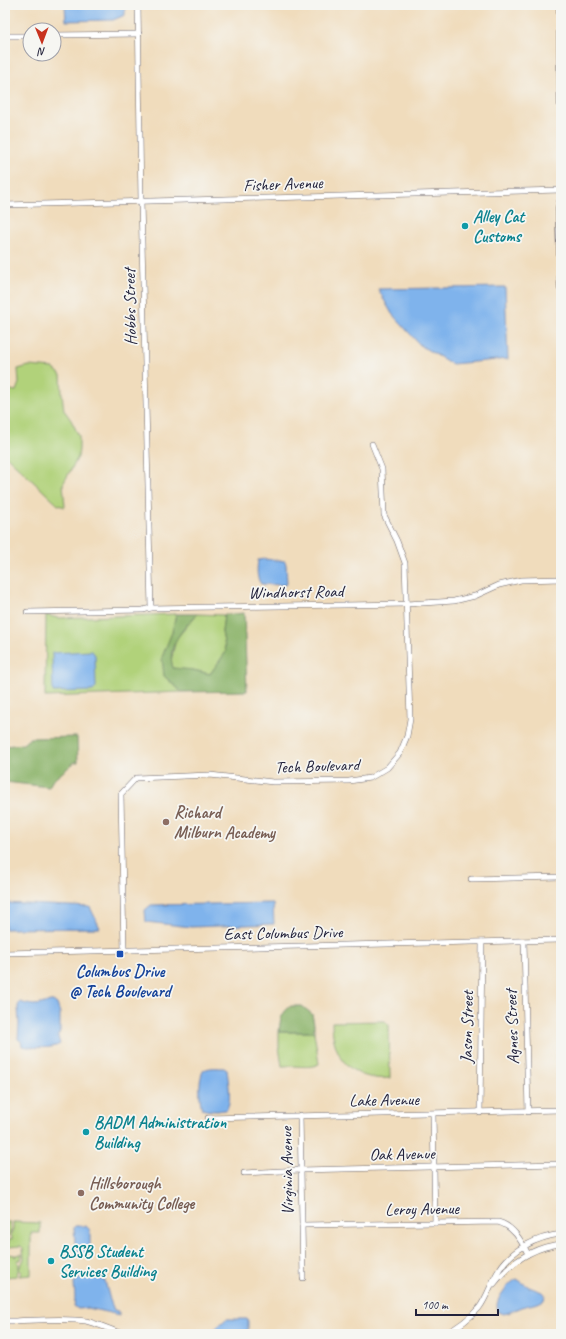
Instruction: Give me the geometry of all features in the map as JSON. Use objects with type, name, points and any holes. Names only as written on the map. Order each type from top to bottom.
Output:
[{"type":"street","name":"Hobbs Street","points":[[138,5],[141,202],[151,608]]},
{"type":"street","points":[[560,5],[561,108]]},
{"type":"street","points":[[62,36],[139,34]]},
{"type":"street","points":[[5,36],[22,36]]},
{"type":"street","name":"Fisher Avenue","points":[[5,205],[561,190]]},
{"type":"street","points":[[561,200],[559,208],[561,288]]},
{"type":"street","name":"Tech Boulevard","points":[[124,951],[121,794],[136,778],[210,776],[273,782],[349,781],[370,778],[387,768],[400,753],[407,736],[410,719],[405,563],[397,541],[384,515],[382,469],[372,444]]},
{"type":"street","name":"Windhorst Road","points":[[27,612],[143,610],[151,608],[407,604],[454,601],[475,596],[499,585],[521,580],[561,580]]},
{"type":"street","points":[[471,879],[561,877]]},
{"type":"street","name":"East Columbus Drive","points":[[5,954],[561,940]]},
{"type":"street","name":"Agnes Street","points":[[524,941],[528,1112]]},
{"type":"street","name":"Jason Street","points":[[480,1113],[482,942]]},
{"type":"street","name":"Lake Avenue","points":[[208,1118],[300,1115],[528,1112],[561,1110]]},
{"type":"street","points":[[433,1114],[435,1223]]},
{"type":"street","name":"Virginia Avenue","points":[[300,1115],[303,1278]]},
{"type":"street","name":"Oak Avenue","points":[[244,1173],[300,1170],[561,1164]]},
{"type":"street","name":"Leroy Avenue","points":[[302,1225],[498,1222],[505,1224],[512,1229],[528,1254]]},
{"type":"street","points":[[445,1334],[462,1324],[479,1307],[498,1270],[510,1257],[524,1246],[545,1237],[561,1234]]},
{"type":"street","points":[[488,1291],[508,1268],[528,1254],[561,1244]]},
{"type":"street","points":[[5,1321],[85,1321],[122,1334]]},
{"type":"green space","points":[[29,366],[53,368],[61,375],[64,410],[79,436],[78,457],[63,484],[65,507],[58,505],[5,455],[5,389],[16,391],[19,383],[18,369]]},
{"type":"green space","points":[[244,613],[247,691],[182,692],[164,676],[162,657],[172,632],[176,614],[197,614],[177,638],[172,652],[171,660],[173,668],[193,670],[210,674],[226,652],[222,632],[224,615]]},
{"type":"green space","points":[[176,614],[164,676],[182,692],[45,697],[46,615],[58,618]]},
{"type":"green space","points":[[197,614],[224,615],[222,632],[226,652],[210,674],[193,670],[173,669],[171,661],[176,639]]},
{"type":"green space","points":[[77,737],[78,762],[75,762],[52,781],[49,787],[5,782],[5,746],[23,744],[30,738]]},
{"type":"green space","points":[[291,1006],[302,1006],[312,1014],[314,1032],[279,1032],[282,1017],[285,1011]]},
{"type":"green space","points":[[385,1021],[389,1025],[390,1078],[365,1076],[355,1072],[341,1057],[333,1035],[332,1022]]},
{"type":"green space","points":[[279,1032],[314,1032],[319,1064],[307,1067],[282,1066],[279,1047]]},
{"type":"green space","points":[[5,1222],[11,1222],[9,1225],[11,1229],[7,1245],[8,1254],[15,1255],[15,1257],[16,1255],[22,1254],[21,1260],[18,1260],[19,1265],[17,1276],[5,1277]]},
{"type":"green space","points":[[13,1222],[40,1223],[40,1233],[31,1233],[31,1275],[19,1276],[21,1273],[19,1269],[24,1259],[23,1248],[21,1246],[8,1247],[9,1240],[12,1239],[11,1235]]},
{"type":"water","points":[[65,5],[125,5],[125,15],[113,20],[66,21]]},
{"type":"water","points":[[505,287],[508,359],[452,364],[421,346],[392,314],[378,289]]},
{"type":"water","points":[[264,559],[285,561],[287,584],[261,584],[259,582],[257,570],[258,560]]},
{"type":"water","points":[[92,651],[95,655],[96,687],[93,691],[53,692],[52,653]]},
{"type":"water","points":[[5,903],[90,907],[100,928],[5,929]]},
{"type":"water","points":[[273,903],[274,924],[191,927],[146,922],[145,910],[151,905]]},
{"type":"water","points":[[50,1001],[57,1004],[60,1013],[60,1031],[58,1037],[60,1044],[57,1046],[36,1048],[22,1046],[21,1041],[18,1039],[18,1006],[20,1002],[35,1005]]},
{"type":"water","points":[[207,1068],[224,1068],[227,1070],[229,1090],[229,1101],[227,1108],[218,1111],[202,1109],[200,1100],[200,1082],[203,1072]]},
{"type":"water","points":[[75,1226],[86,1226],[90,1230],[90,1251],[85,1255],[79,1254],[75,1243]]},
{"type":"water","points":[[80,1278],[96,1278],[105,1281],[114,1310],[119,1311],[119,1315],[88,1308],[78,1309],[74,1306],[74,1282]]},
{"type":"water","points":[[517,1279],[529,1287],[545,1294],[544,1300],[521,1307],[508,1313],[503,1314],[498,1312],[497,1305],[501,1294],[514,1280]]},
{"type":"water","points":[[226,1319],[247,1319],[248,1334],[210,1334]]},
{"type":"place","name":"Alley Cat Customs","points":[[465,226]]},
{"type":"place","name":"Richard Milburn Academy","points":[[166,822]]},
{"type":"place","name":"Columbus Drive @ Tech Boulevard","points":[[120,954]]},
{"type":"place","name":"BADM Administration Building","points":[[86,1132]]},
{"type":"place","name":"Hillsborough Community College","points":[[81,1193]]},
{"type":"place","name":"BSSB Student Services Building","points":[[51,1261]]}]
